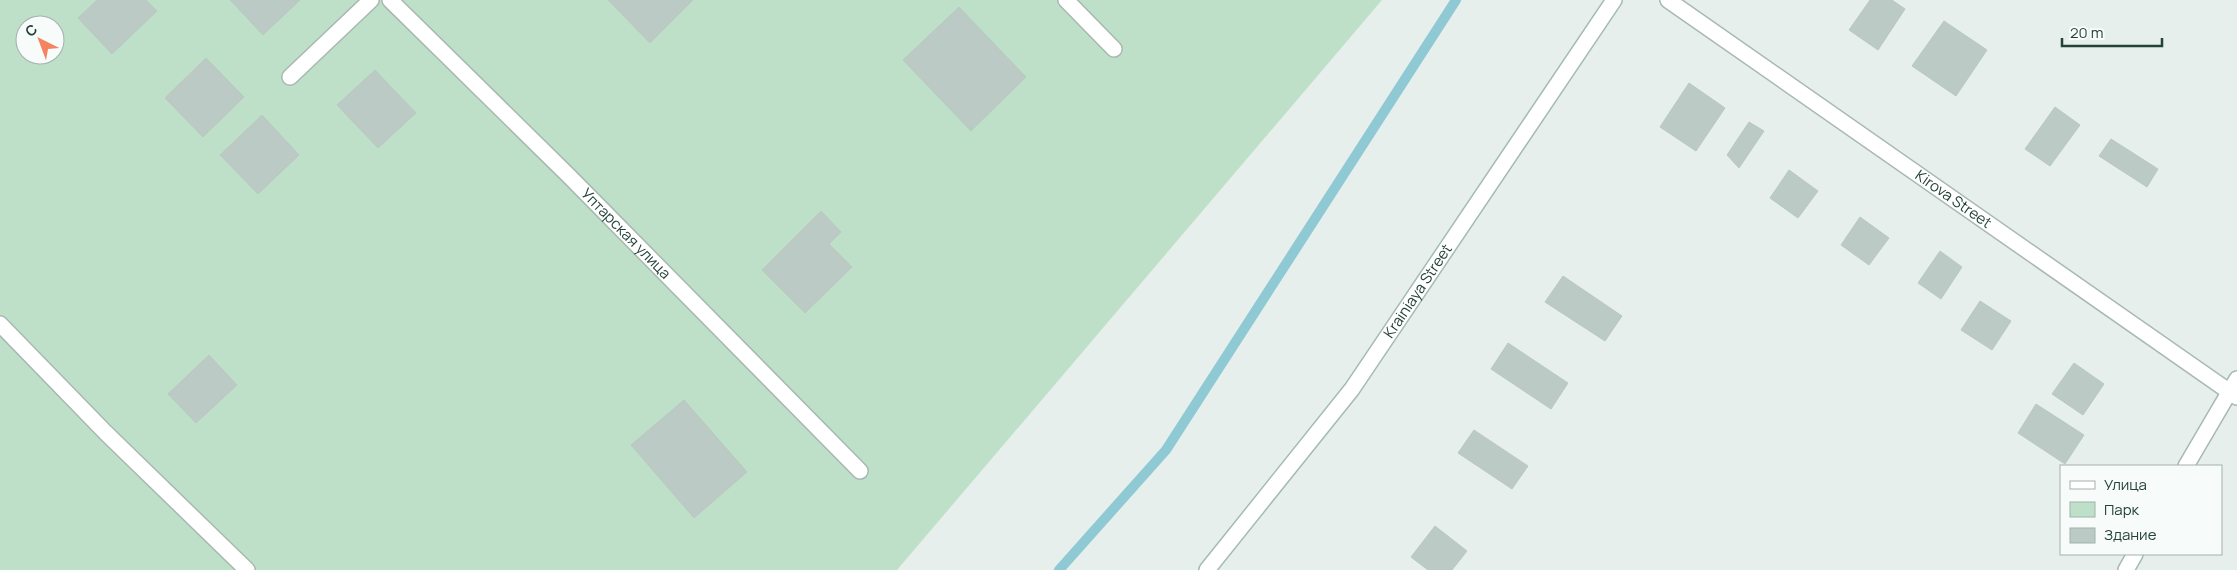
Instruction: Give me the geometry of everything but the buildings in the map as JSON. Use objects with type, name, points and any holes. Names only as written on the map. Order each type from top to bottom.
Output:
[{"type":"street","points":[[290,76],[371,0]]},
{"type":"street","name":"Уптарская улица","points":[[390,0],[569,176],[860,471]]},
{"type":"street","points":[[1066,0],[1114,49]]},
{"type":"street","name":"Krainiaya Street","points":[[1207,570],[1352,389],[1614,0]]},
{"type":"street","name":"Kirova Street","points":[[1668,0],[2233,395]]},
{"type":"street","points":[[0,324],[106,433],[247,570]]},
{"type":"street","points":[[2187,465],[2233,395],[2237,379]]},
{"type":"street","points":[[2126,570],[2134,555]]},
{"type":"green space","points":[[0,0],[1382,0],[897,570],[0,570]]},
{"type":"waterway","points":[[1059,570],[1166,450],[1456,0]]}]
